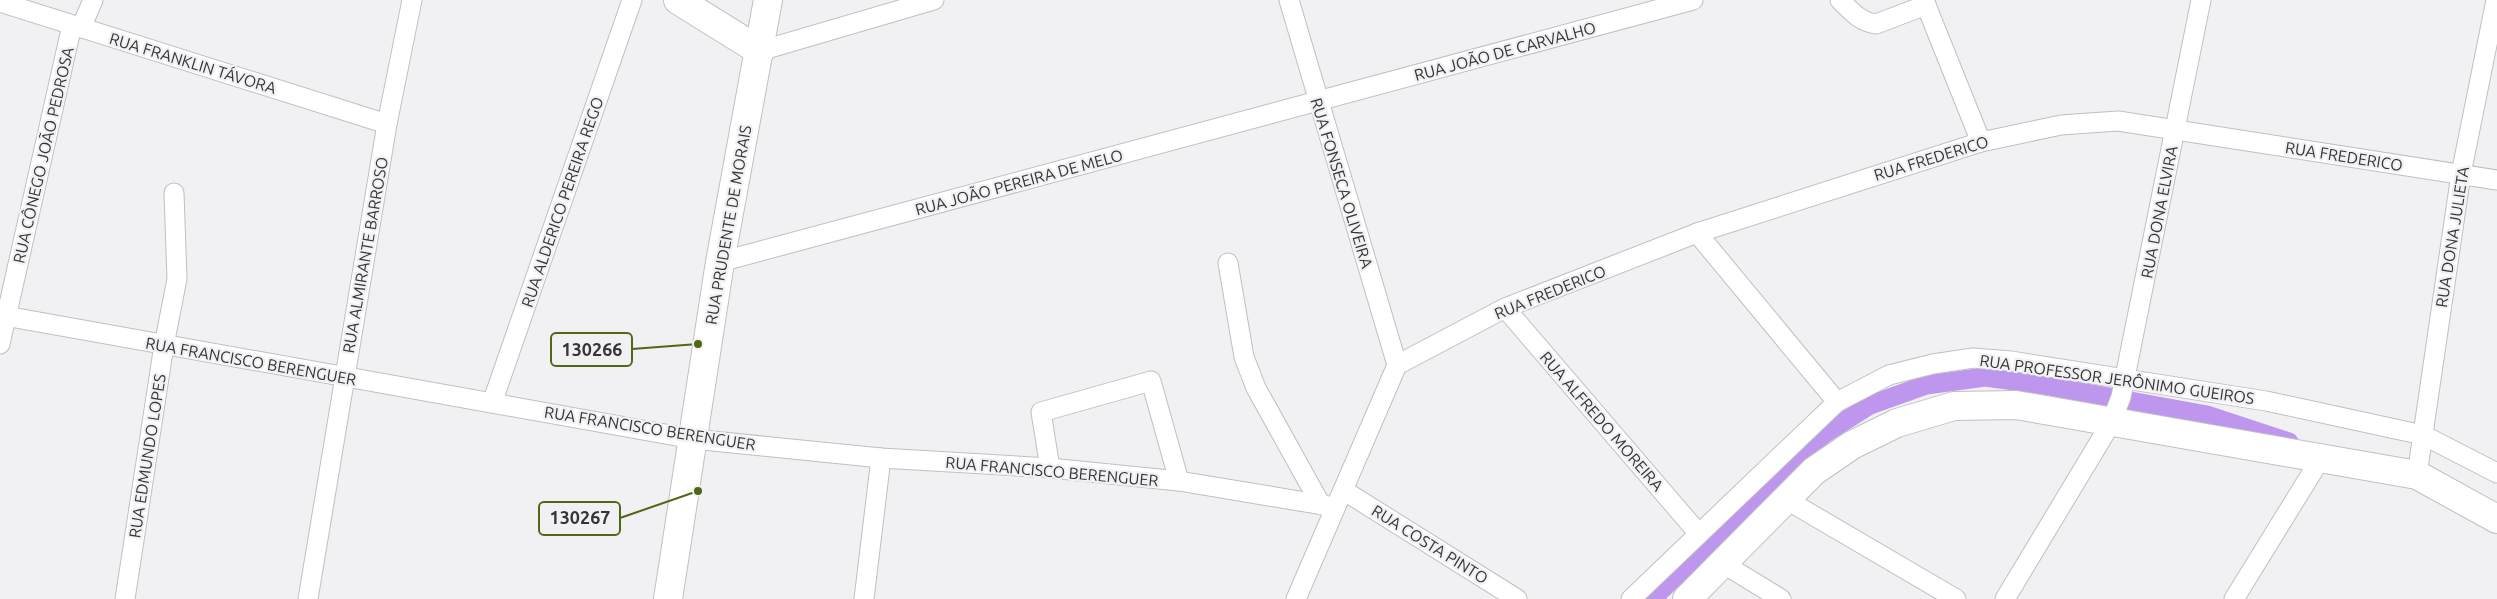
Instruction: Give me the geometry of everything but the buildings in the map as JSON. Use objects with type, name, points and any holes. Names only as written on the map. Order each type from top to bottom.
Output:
[{"type":"street","name":"RUA CÔNEGO JOÃO PEDROSA","points":[[0,344],[3,315],[76,26],[93,0]]},
{"type":"street","name":"RUA ALMIRANTE BARROSO","points":[[308,599],[387,124],[412,0]]},
{"type":"street","name":"RUA ALDERICO PEREIRA REGO","points":[[492,403],[632,0]]},
{"type":"street","points":[[678,0],[760,51],[934,0]]},
{"type":"street","name":"RUA PRUDENTE DE MORAIS","points":[[668,599],[720,262],[768,0]]},
{"type":"street","name":"RUA FONSECA OLIVEIRA","points":[[1289,0],[1397,366]]},
{"type":"street","name":"RUA JOÃO DE CARVALHO","points":[[1318,102],[1693,0]]},
{"type":"street","points":[[1840,0],[1858,17],[1868,23],[1876,24],[1925,2],[1981,142]]},
{"type":"street","name":"RUA DONA ELVIRA","points":[[2004,599],[2114,416],[2125,383],[2200,0]]},
{"type":"street","name":"RUA DONA JULIETA","points":[[2417,471],[2461,174],[2496,0]]},
{"type":"street","name":"RUA FRANKLIN TÁVORA","points":[[0,2],[387,124]]},
{"type":"street","name":"RUA JOÃO PEREIRA DE MELO","points":[[720,262],[1318,102]]},
{"type":"street","name":"RUA FREDERICO","points":[[1397,366],[1505,308],[1697,233],[1981,142],[2061,125],[2118,121],[2497,180]]},
{"type":"street","name":"RUA EDMUNDO LOPES","points":[[125,599],[164,345],[177,279],[174,193]]},
{"type":"street","points":[[1697,233],[1837,402]]},
{"type":"street","points":[[1228,263],[1244,357],[1256,388],[1328,506]]},
{"type":"street","name":"RUA ALFREDO MOREIRA","points":[[1505,308],[1699,534]]},
{"type":"street","name":"RUA FRANCISCO BERENGUER","points":[[3,315],[344,378],[694,439],[881,458],[1050,468],[1179,481],[1328,506]]},
{"type":"street","name":"RUA PROFESSOR JERÔNIMO GUEIROS","points":[[1631,599],[1837,402],[1889,375],[1933,364],[1973,358],[2011,361],[2125,383],[2266,401],[2422,440],[2497,473]]},
{"type":"street","points":[[1296,599],[1328,506],[1343,490],[1397,366]]},
{"type":"street","points":[[1050,468],[1041,412],[1151,381],[1179,481]]},
{"type":"street","points":[[1687,599],[1814,471],[1852,445],[1897,423],[1954,406],[2016,405],[2114,416],[2321,458],[2417,471],[2497,519]]},
{"type":"street","points":[[864,599],[881,458]]},
{"type":"street","points":[[2234,599],[2321,458]]},
{"type":"street","name":"RUA COSTA PINTO","points":[[1343,490],[1517,599]]},
{"type":"street","points":[[1787,500],[1956,599]]},
{"type":"street","points":[[1722,563],[1781,599]]},
{"type":"waterway","points":[[1652,599],[1824,434],[1870,405],[1926,385],[1985,377],[2043,385],[2207,415],[2289,442]]},
{"type":"place","name":"130266","points":[[698,344]]},
{"type":"place","name":"130267","points":[[698,491]]}]
